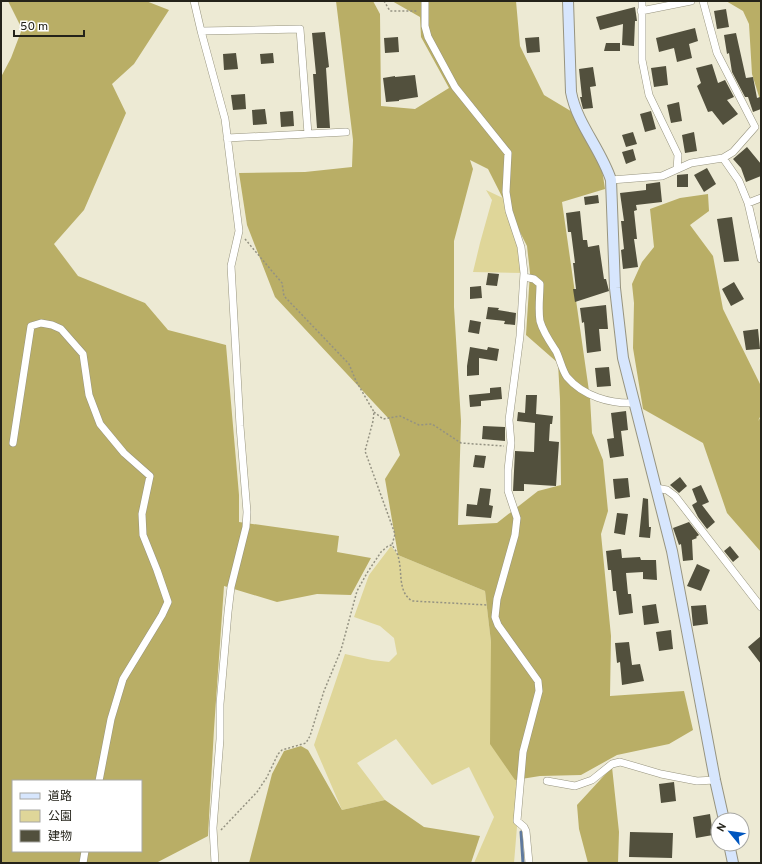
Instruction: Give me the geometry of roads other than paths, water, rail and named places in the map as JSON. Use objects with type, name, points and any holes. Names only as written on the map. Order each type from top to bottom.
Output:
[{"type":"street","points":[[194,1],[225,119],[239,231],[231,266],[240,426],[247,512],[246,527],[231,587],[228,612],[220,704],[220,739],[213,828],[215,863]]},
{"type":"street","points":[[426,1],[425,26],[428,37],[455,87],[508,153],[506,192],[509,211],[521,247],[524,277],[520,336],[509,420],[510,446],[508,470],[508,491],[517,518],[515,535],[497,599],[495,617],[498,625],[538,681],[539,691],[523,752],[517,820],[526,831],[529,863]]},
{"type":"street","points":[[568,1],[571,92],[574,105],[607,166],[611,180],[615,288],[623,358],[672,551],[722,812]]},
{"type":"street","points":[[642,1],[642,60],[649,95],[678,155],[677,169]]},
{"type":"street","points":[[641,11],[691,1]]},
{"type":"street","points":[[611,180],[662,176],[691,162],[723,158],[733,152],[755,127],[717,53],[703,1]]},
{"type":"street","points":[[201,31],[300,29],[308,134]]},
{"type":"street","points":[[227,138],[346,132]]},
{"type":"street","points":[[723,158],[739,181],[748,203],[761,259]]},
{"type":"street","points":[[748,203],[761,198]]},
{"type":"street","points":[[524,277],[534,279],[540,284],[540,321],[544,332],[558,356],[566,376],[586,392],[606,400],[621,404],[634,403]]},
{"type":"street","points":[[13,443],[31,326],[41,323],[52,325],[61,329],[84,354],[90,395],[100,424],[124,453],[150,476],[142,514],[142,536],[157,570],[168,602],[162,615],[123,679],[111,719],[99,780]]},
{"type":"street","points":[[656,488],[667,490],[675,496],[761,607]]},
{"type":"street","points":[[547,781],[575,786],[592,780],[612,764],[620,762],[661,774],[697,781],[715,780]]},
{"type":"street","points":[[83,863],[85,852]]},
{"type":"street","points":[[731,852],[734,863]]},
{"type":"waterway","points":[[521,832],[523,863]]}]
